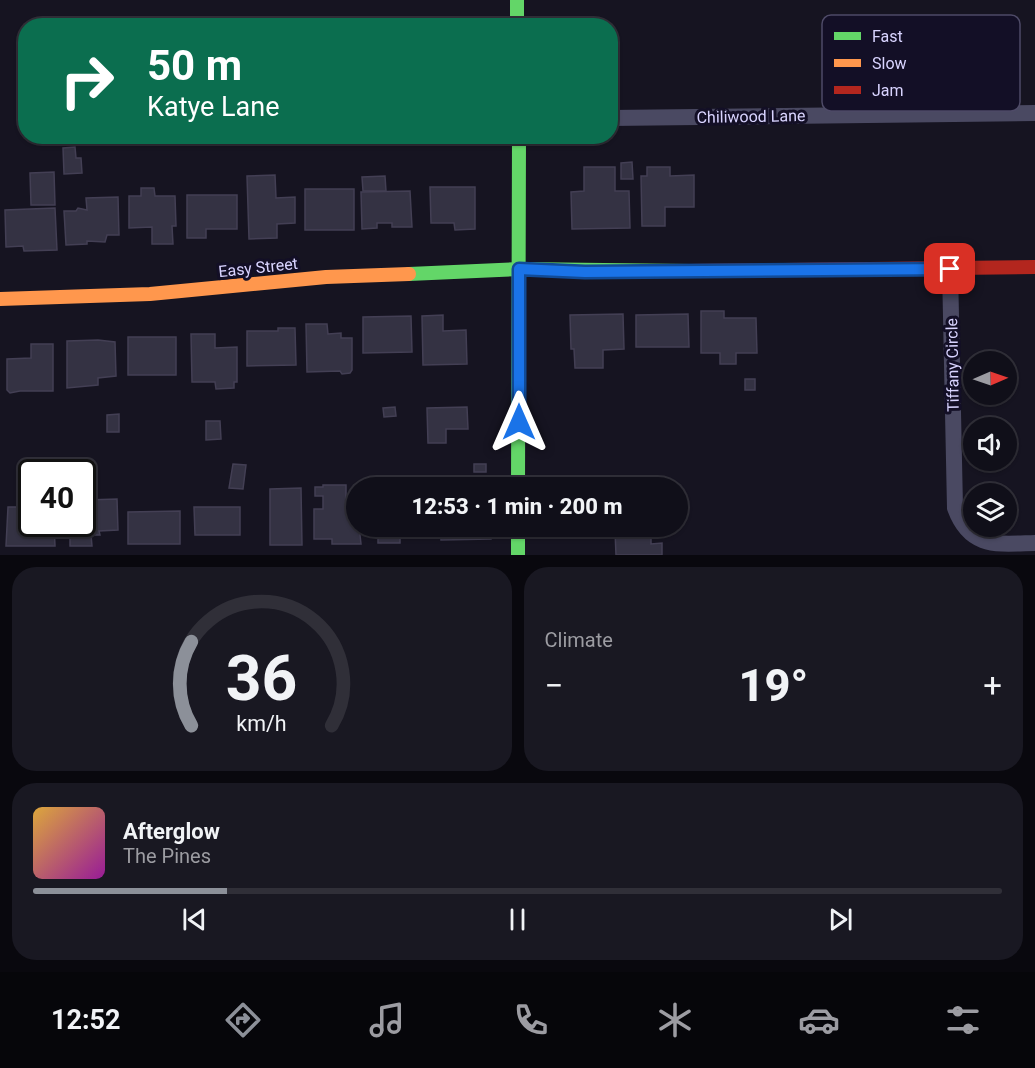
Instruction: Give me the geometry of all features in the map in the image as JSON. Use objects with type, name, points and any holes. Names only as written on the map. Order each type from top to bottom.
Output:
[{"type":"street","points":[[517,0],[517,18]]},
{"type":"street","name":"Chiliwood Lane","points":[[618,118],[1035,112]]},
{"type":"street","points":[[518,477],[519,144]]},
{"type":"street","name":"Easy Street","points":[[0,300],[150,294],[326,277],[519,269],[585,272],[1035,267]]},
{"type":"street","name":"Tiffany Circle","points":[[950,269],[955,508],[960,523],[971,535],[986,542],[1035,543]]},
{"type":"street","points":[[518,537],[518,555]]},
{"type":"building","points":[[75,147],[76,158],[81,158],[82,173],[64,174],[63,148]]},
{"type":"building","points":[[632,162],[633,179],[621,179],[621,163]]},
{"type":"building","points":[[584,167],[615,167],[615,191],[629,191],[630,228],[572,229],[571,192],[584,191]]},
{"type":"building","points":[[647,167],[670,167],[670,176],[694,175],[694,207],[665,207],[665,226],[642,226],[641,176],[647,176]]},
{"type":"building","points":[[54,172],[55,205],[31,205],[30,173]]},
{"type":"building","points":[[275,175],[276,198],[295,197],[295,223],[277,224],[277,238],[249,239],[247,176]]},
{"type":"building","points":[[385,176],[386,191],[363,191],[362,177]]},
{"type":"building","points":[[430,187],[475,187],[475,229],[455,230],[454,223],[431,223]]},
{"type":"building","points":[[141,188],[154,188],[155,196],[175,196],[176,226],[172,226],[173,244],[152,244],[152,227],[129,228],[129,196],[141,196]]},
{"type":"building","points":[[305,189],[354,189],[354,230],[305,230]]},
{"type":"building","points":[[410,191],[412,227],[392,227],[392,223],[377,223],[377,228],[362,229],[361,192]]},
{"type":"building","points":[[187,195],[237,195],[237,229],[206,229],[206,238],[187,238]]},
{"type":"building","points":[[118,197],[119,235],[107,235],[105,242],[87,241],[87,244],[66,245],[64,211],[76,211],[78,208],[87,210],[86,198]]},
{"type":"building","points":[[55,208],[57,250],[24,251],[23,246],[6,247],[5,210]]},
{"type":"building","points":[[701,311],[724,311],[724,318],[756,318],[757,353],[736,353],[736,364],[720,364],[720,353],[701,353]]},
{"type":"building","points":[[623,314],[624,349],[603,350],[603,368],[575,368],[574,349],[571,349],[570,315]]},
{"type":"building","points":[[688,314],[689,347],[636,347],[636,315]]},
{"type":"building","points":[[443,315],[443,331],[466,330],[467,364],[423,365],[422,316]]},
{"type":"building","points":[[411,316],[412,352],[363,353],[363,317]]},
{"type":"building","points":[[306,324],[327,324],[328,334],[341,333],[341,338],[352,338],[352,370],[350,373],[307,372]]},
{"type":"building","points":[[278,328],[295,328],[296,365],[247,366],[247,331],[278,331]]},
{"type":"building","points":[[191,334],[215,334],[215,348],[237,347],[237,382],[234,382],[234,388],[216,389],[215,382],[192,382]]},
{"type":"building","points":[[128,337],[176,337],[176,375],[128,375]]},
{"type":"building","points":[[67,341],[115,342],[116,376],[98,378],[98,385],[67,388]]},
{"type":"building","points":[[31,344],[53,344],[53,391],[10,393],[7,390],[7,359],[31,358]]},
{"type":"building","points":[[745,379],[755,379],[755,390],[745,390]]},
{"type":"building","points":[[395,407],[396,416],[384,417],[383,408]]},
{"type":"building","points":[[467,407],[468,429],[446,429],[446,443],[428,443],[427,408]]},
{"type":"building","points":[[119,414],[119,432],[107,432],[107,415]]},
{"type":"building","points":[[206,421],[220,421],[221,439],[206,440]]},
{"type":"building","points":[[233,464],[246,465],[243,489],[229,488]]},
{"type":"building","points":[[474,464],[486,464],[486,472],[474,472]]},
{"type":"building","points":[[323,485],[346,485],[346,537],[360,537],[361,544],[332,544],[332,539],[314,539],[314,509],[323,509],[323,496],[315,496],[315,487],[323,487]]},
{"type":"building","points":[[301,488],[302,545],[270,545],[270,489]]},
{"type":"building","points":[[117,499],[118,530],[99,531],[100,535],[96,535],[96,500]]},
{"type":"building","points":[[8,507],[18,507],[18,537],[55,537],[55,546],[6,546]]},
{"type":"building","points":[[194,507],[240,507],[240,535],[195,535]]},
{"type":"building","points":[[180,511],[180,544],[128,544],[128,512]]},
{"type":"building","points":[[70,537],[91,537],[92,546],[70,546]]},
{"type":"building","points":[[378,537],[400,537],[400,543],[378,543]]},
{"type":"building","points":[[441,537],[491,537],[491,539],[441,540]]},
{"type":"building","points":[[615,537],[651,537],[651,544],[662,543],[662,555],[616,555]]},
{"type":"traffic: fast","points":[[517,0],[517,18]]},
{"type":"traffic: fast","points":[[518,477],[519,144]]},
{"type":"traffic: fast","points":[[409,274],[519,269],[689,271]]},
{"type":"traffic: fast","points":[[518,537],[518,555]]},
{"type":"traffic: slow","points":[[0,299],[150,294],[326,277],[409,274]]},
{"type":"traffic: jam","points":[[689,271],[1035,267]]},
{"type":"route","points":[[519,422],[519,269],[585,272],[950,269]]}]
